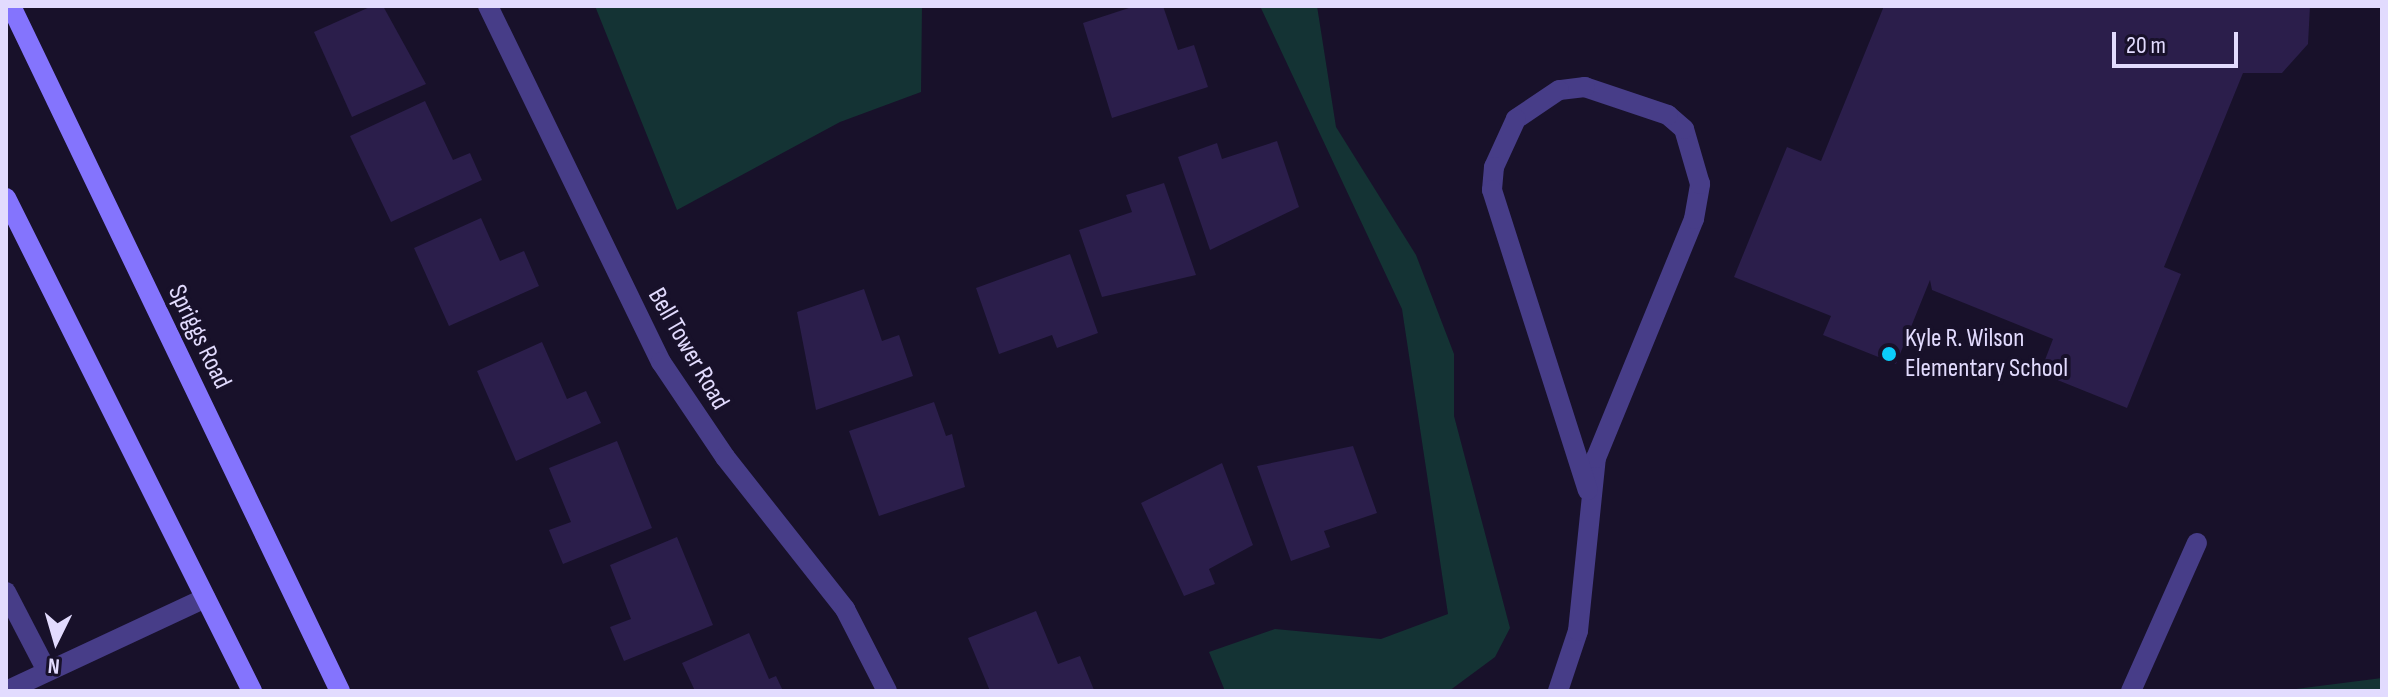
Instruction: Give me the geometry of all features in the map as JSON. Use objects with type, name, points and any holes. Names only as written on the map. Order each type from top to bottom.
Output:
[{"type":"main road","name":"Spriggs Road","points":[[11,6],[340,691]]},
{"type":"main road","points":[[6,198],[252,691]]},
{"type":"street","name":"Bell Tower Road","points":[[488,6],[661,362],[725,457],[845,609],[887,691]]},
{"type":"street","points":[[1558,691],[1578,631],[1588,490],[1694,219],[1700,184],[1684,129],[1668,115],[1585,87],[1559,90],[1516,119],[1494,167],[1492,190],[1588,490]]},
{"type":"street","points":[[2131,691],[2197,543]]},
{"type":"street","points":[[6,592],[47,671]]},
{"type":"street","points":[[6,691],[205,598]]},
{"type":"green space","points":[[595,6],[922,6],[921,92],[840,122],[677,210]]},
{"type":"green space","points":[[1260,6],[1317,6],[1336,127],[1416,255],[1454,354],[1454,416],[1510,628],[1495,657],[1449,691],[1225,691],[1209,652],[1275,629],[1381,639],[1448,614],[1402,309]]},
{"type":"green space","points":[[2382,678],[2382,691],[2280,691]]},
{"type":"building","points":[[372,6],[383,6],[426,84],[352,117],[314,32]]},
{"type":"building","points":[[1135,6],[1163,6],[1178,50],[1194,45],[1208,87],[1112,118],[1083,23]]},
{"type":"building","points":[[1884,6],[2310,6],[2308,44],[2282,73],[2243,73],[2164,267],[2181,274],[2127,408],[2040,373],[2053,339],[1932,290],[1930,280],[1896,364],[1823,335],[1831,316],[1734,277],[1787,147],[1821,161]]},
{"type":"building","points":[[425,101],[453,160],[470,153],[482,180],[391,222],[350,136]]},
{"type":"building","points":[[1277,141],[1299,207],[1210,250],[1178,157],[1217,143],[1222,159]]},
{"type":"building","points":[[1164,183],[1196,275],[1102,297],[1079,230],[1132,212],[1126,195]]},
{"type":"building","points":[[481,218],[500,261],[524,251],[539,286],[449,326],[414,248]]},
{"type":"building","points":[[1070,254],[1098,333],[1057,348],[1052,335],[999,354],[976,288]]},
{"type":"building","points":[[864,289],[882,341],[899,335],[913,376],[816,410],[797,312]]},
{"type":"building","points":[[542,342],[567,399],[586,391],[601,423],[516,461],[477,371]]},
{"type":"building","points":[[934,402],[946,436],[952,434],[965,487],[879,516],[849,431]]},
{"type":"building","points":[[617,441],[652,528],[563,564],[549,530],[571,522],[549,468]]},
{"type":"building","points":[[1353,446],[1377,513],[1324,531],[1330,547],[1291,561],[1257,466]]},
{"type":"building","points":[[1222,463],[1253,545],[1209,569],[1215,584],[1184,596],[1141,503]]},
{"type":"building","points":[[677,537],[713,625],[624,661],[610,627],[631,619],[610,565]]},
{"type":"building","points":[[1036,611],[1058,664],[1080,656],[1094,690],[990,691],[968,638]]},
{"type":"building","points":[[749,633],[769,679],[776,676],[783,691],[695,691],[682,663]]},
{"type":"place","name":"Kyle R. Wilson Elementary School","points":[[1889,354]]}]
